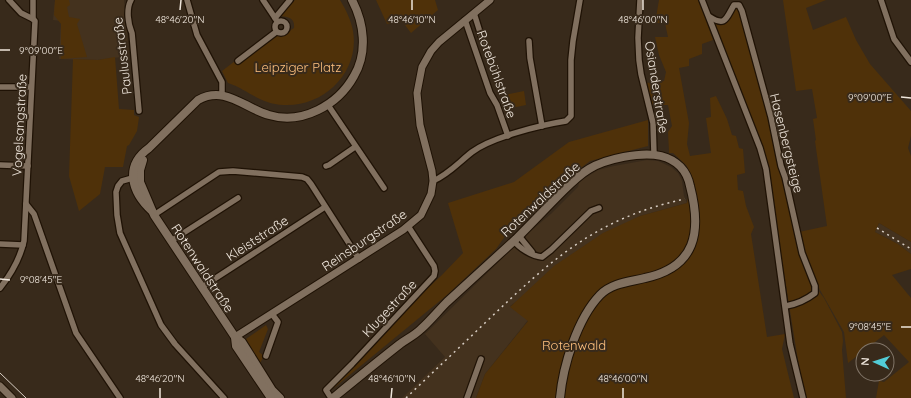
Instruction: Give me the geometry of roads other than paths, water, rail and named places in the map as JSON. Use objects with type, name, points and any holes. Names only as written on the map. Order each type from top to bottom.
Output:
[{"type":"main road","points":[[136,176],[149,148],[198,100],[207,96],[222,94],[268,115],[282,117],[306,115],[328,105],[342,93],[352,80],[358,70],[362,53],[363,38],[361,22],[352,0]]},
{"type":"main road","name":"Rotenwaldstraße","points":[[332,398],[421,329],[587,170],[600,164],[642,154],[654,154],[672,160],[680,166],[687,176],[691,187],[696,227],[694,238],[686,254],[670,270],[658,275],[614,286],[600,296],[589,309],[572,347],[563,375],[560,398]]},
{"type":"main road","name":"Rotenwaldstraße","points":[[136,176],[153,213],[235,337],[236,346],[262,380],[280,398]]},
{"type":"main road","name":"Rotenwaldstraße","points":[[262,380],[271,398]]},
{"type":"street","points":[[9,0],[21,13],[33,19]]},
{"type":"street","name":"Vogelsangstraße","points":[[0,288],[16,266],[23,245],[35,21],[33,19],[33,0]]},
{"type":"street","name":"Paulusstraße","points":[[131,0],[128,4],[129,28],[132,33],[139,111]]},
{"type":"street","points":[[187,0],[198,35],[222,82],[222,94]]},
{"type":"street","points":[[238,61],[276,32],[282,33],[287,29],[286,23],[276,20],[263,0]]},
{"type":"street","points":[[276,32],[274,25],[276,20],[290,0]]},
{"type":"street","name":"Reinsburgstraße","points":[[235,337],[359,259],[408,226],[421,215],[431,194],[433,182],[432,172],[420,125],[417,92],[422,67],[431,51],[439,42],[490,0]]},
{"type":"street","points":[[433,182],[449,172],[476,149],[508,136],[566,121],[571,116],[571,60],[580,0]]},
{"type":"street","name":"Osianderstraße","points":[[640,0],[638,48],[641,74],[653,123],[654,154]]},
{"type":"street","name":"Hasenbergsteige","points":[[702,0],[710,17],[760,148],[766,169],[786,306],[790,344],[802,398]]},
{"type":"street","points":[[881,0],[894,39],[911,62]]},
{"type":"street","name":"Hasenbergsteige","points":[[710,17],[718,22],[721,22],[725,20],[734,5],[739,5],[742,11],[785,177],[802,253],[815,286],[815,293],[801,303],[786,306]]},
{"type":"street","points":[[474,13],[484,45]]},
{"type":"street","name":"Rotebühlstraße","points":[[465,20],[490,93],[497,105],[508,136]]},
{"type":"street","points":[[529,41],[530,58],[542,126]]},
{"type":"street","points":[[0,87],[31,87]]},
{"type":"street","points":[[328,105],[384,188]]},
{"type":"street","points":[[326,166],[356,147]]},
{"type":"street","points":[[0,165],[28,166]]},
{"type":"street","points":[[153,213],[219,172],[233,171],[302,177],[311,184],[359,259]]},
{"type":"street","points":[[136,176],[122,181],[116,192],[117,215],[120,232],[161,325],[175,344],[224,398]]},
{"type":"street","points":[[171,241],[238,198]]},
{"type":"street","points":[[26,204],[34,214],[76,334],[120,398]]},
{"type":"street","name":"Kleiststraße","points":[[202,288],[325,207]]},
{"type":"street","points":[[516,238],[536,256],[544,256],[591,211],[599,208]]},
{"type":"street","name":"Klugestraße","points":[[332,398],[326,390],[329,385],[352,364],[434,276],[436,271],[434,266],[408,226]]},
{"type":"street","points":[[0,244],[23,245]]},
{"type":"street","points":[[266,356],[278,322],[272,314]]},
{"type":"street","points":[[467,398],[481,359]]},
{"type":"street","points":[[0,386],[12,398]]},
{"type":"tram line","points":[[0,373],[26,398]]},
{"type":"railway","points":[[406,398],[532,279],[577,244],[600,230],[626,218],[654,207],[685,199]]},
{"type":"railway","points":[[877,228],[911,249]]},
{"type":"park label","name":"Leipziger Platz","points":[[298,67]]},
{"type":"park label","name":"Rotenwald","points":[[574,345]]}]
